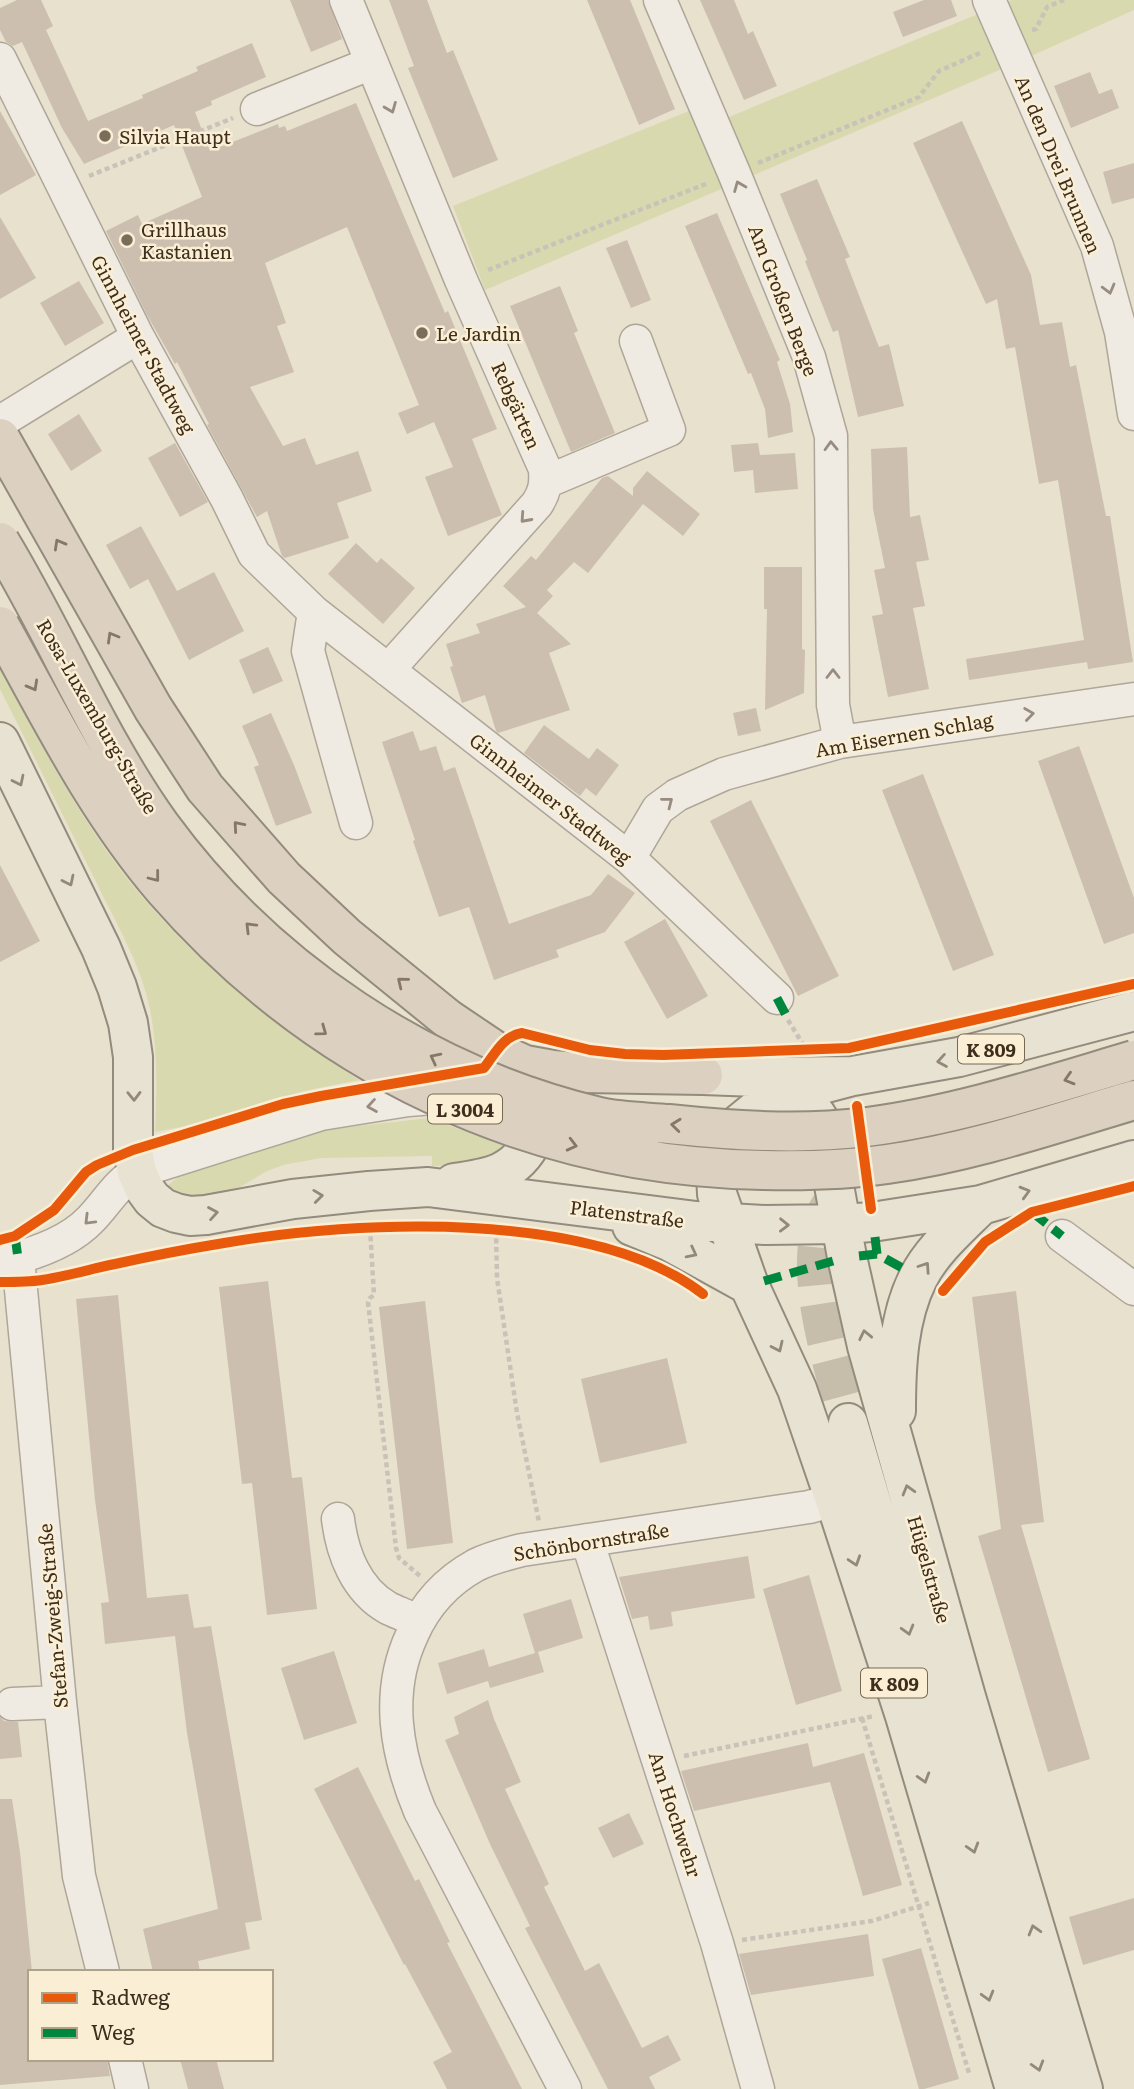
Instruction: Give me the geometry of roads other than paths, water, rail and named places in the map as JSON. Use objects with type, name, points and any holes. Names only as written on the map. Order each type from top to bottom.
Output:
[{"type":"highway","points":[[0,438],[92,604],[153,708],[205,788],[284,878],[347,937],[448,1019],[532,1078],[553,1070],[703,1075]]},
{"type":"highway","name":"Rosa-Luxemburg-Straße","points":[[0,542],[127,776],[160,825],[197,872],[254,931],[300,971],[404,1042],[465,1073],[531,1098],[603,1118],[724,1130],[787,1132],[863,1127],[933,1116],[1002,1099],[1134,1060]]},
{"type":"highway","name":"Rosa-Luxemburg-Straße","points":[[0,626],[88,782],[127,841],[163,888],[222,950],[277,998],[338,1042],[396,1076],[458,1106],[538,1136],[602,1152],[723,1169],[806,1171],[887,1164],[943,1154],[1134,1100]]},
{"type":"main road","points":[[0,742],[101,948],[117,987],[128,1023],[133,1057],[133,1150],[136,1172]]},
{"type":"main road","name":"K 809","points":[[1016,2089],[905,1716],[835,1500],[797,1389],[749,1285],[717,1194],[716,1174],[723,1145],[739,1124],[755,1111],[794,1094],[853,1076],[959,1058],[1134,1011]]},
{"type":"main road","points":[[703,1075],[853,1076]]},
{"type":"main road","name":"Hügelstraße","points":[[757,1077],[775,1083],[806,1101],[818,1115],[824,1130],[867,1346],[966,1697],[1083,2089]]},
{"type":"main road","points":[[428,1187],[475,1180],[512,1167],[524,1156],[535,1135],[540,1113],[532,1078]]},
{"type":"main road","name":"Platenstraße","points":[[136,1172],[152,1199],[163,1208],[190,1216],[293,1199],[428,1187],[727,1224],[841,1224],[872,1222],[981,1205],[1134,1160]]},
{"type":"main road","points":[[896,1448],[896,1379],[902,1330],[909,1301],[919,1277],[932,1257],[947,1238],[981,1205]]},
{"type":"main road","points":[[584,1208],[671,1242],[749,1285]]},
{"type":"main road","name":"K 809","points":[[848,1423],[1045,2089]]},
{"type":"street","name":"Rebgärten","points":[[346,0],[461,280],[545,469],[546,482]]},
{"type":"street","name":"Am Großen Berge","points":[[660,0],[809,357],[831,436],[833,705],[840,742]]},
{"type":"street","name":"An den Drei Brunnen","points":[[989,0],[1097,246],[1121,332],[1134,414]]},
{"type":"street","name":"Ginnheimer Stadtweg","points":[[0,59],[138,337],[227,499],[254,554],[314,612],[629,858],[782,1008]]},
{"type":"street","points":[[257,109],[372,63]]},
{"type":"street","points":[[0,422],[138,337]]},
{"type":"street","points":[[388,670],[537,504],[543,495],[546,482],[669,430],[636,341]]},
{"type":"street","points":[[314,612],[308,651],[356,823]]},
{"type":"street","name":"Am Eisernen Schlag","points":[[629,858],[658,809],[677,795],[724,774],[840,742],[1134,699]]},
{"type":"street","points":[[9,1260],[43,1249],[78,1230],[122,1182],[136,1172],[321,1114],[532,1078]]},
{"type":"street","points":[[1062,1236],[1134,1289]]},
{"type":"street","name":"Stefan-Zweig-Straße","points":[[9,1260],[79,1876],[102,1970]]},
{"type":"street","name":"Schönbornstraße","points":[[565,2089],[410,1787],[396,1720],[396,1696],[398,1672],[411,1619],[456,1578],[501,1555],[545,1546],[809,1507],[835,1500]]},
{"type":"street","points":[[345,1518],[342,1545],[350,1566],[361,1583],[387,1607],[411,1619]]},
{"type":"street","name":"Am Hochwehr","points":[[587,1540],[717,1943],[757,2086]]},
{"type":"street","points":[[12,1704],[60,1702]]},
{"type":"street","points":[[125,2061],[132,2089]]},
{"type":"tunnel","points":[[837,1195],[823,1219],[817,1242],[816,1267],[822,1321],[848,1423]]},
{"type":"place","name":"Silvia Haupt","points":[[105,136]]},
{"type":"place","name":"Grillhaus Kastanien","points":[[127,240]]},
{"type":"place","name":"Le Jardin","points":[[422,333]]}]
